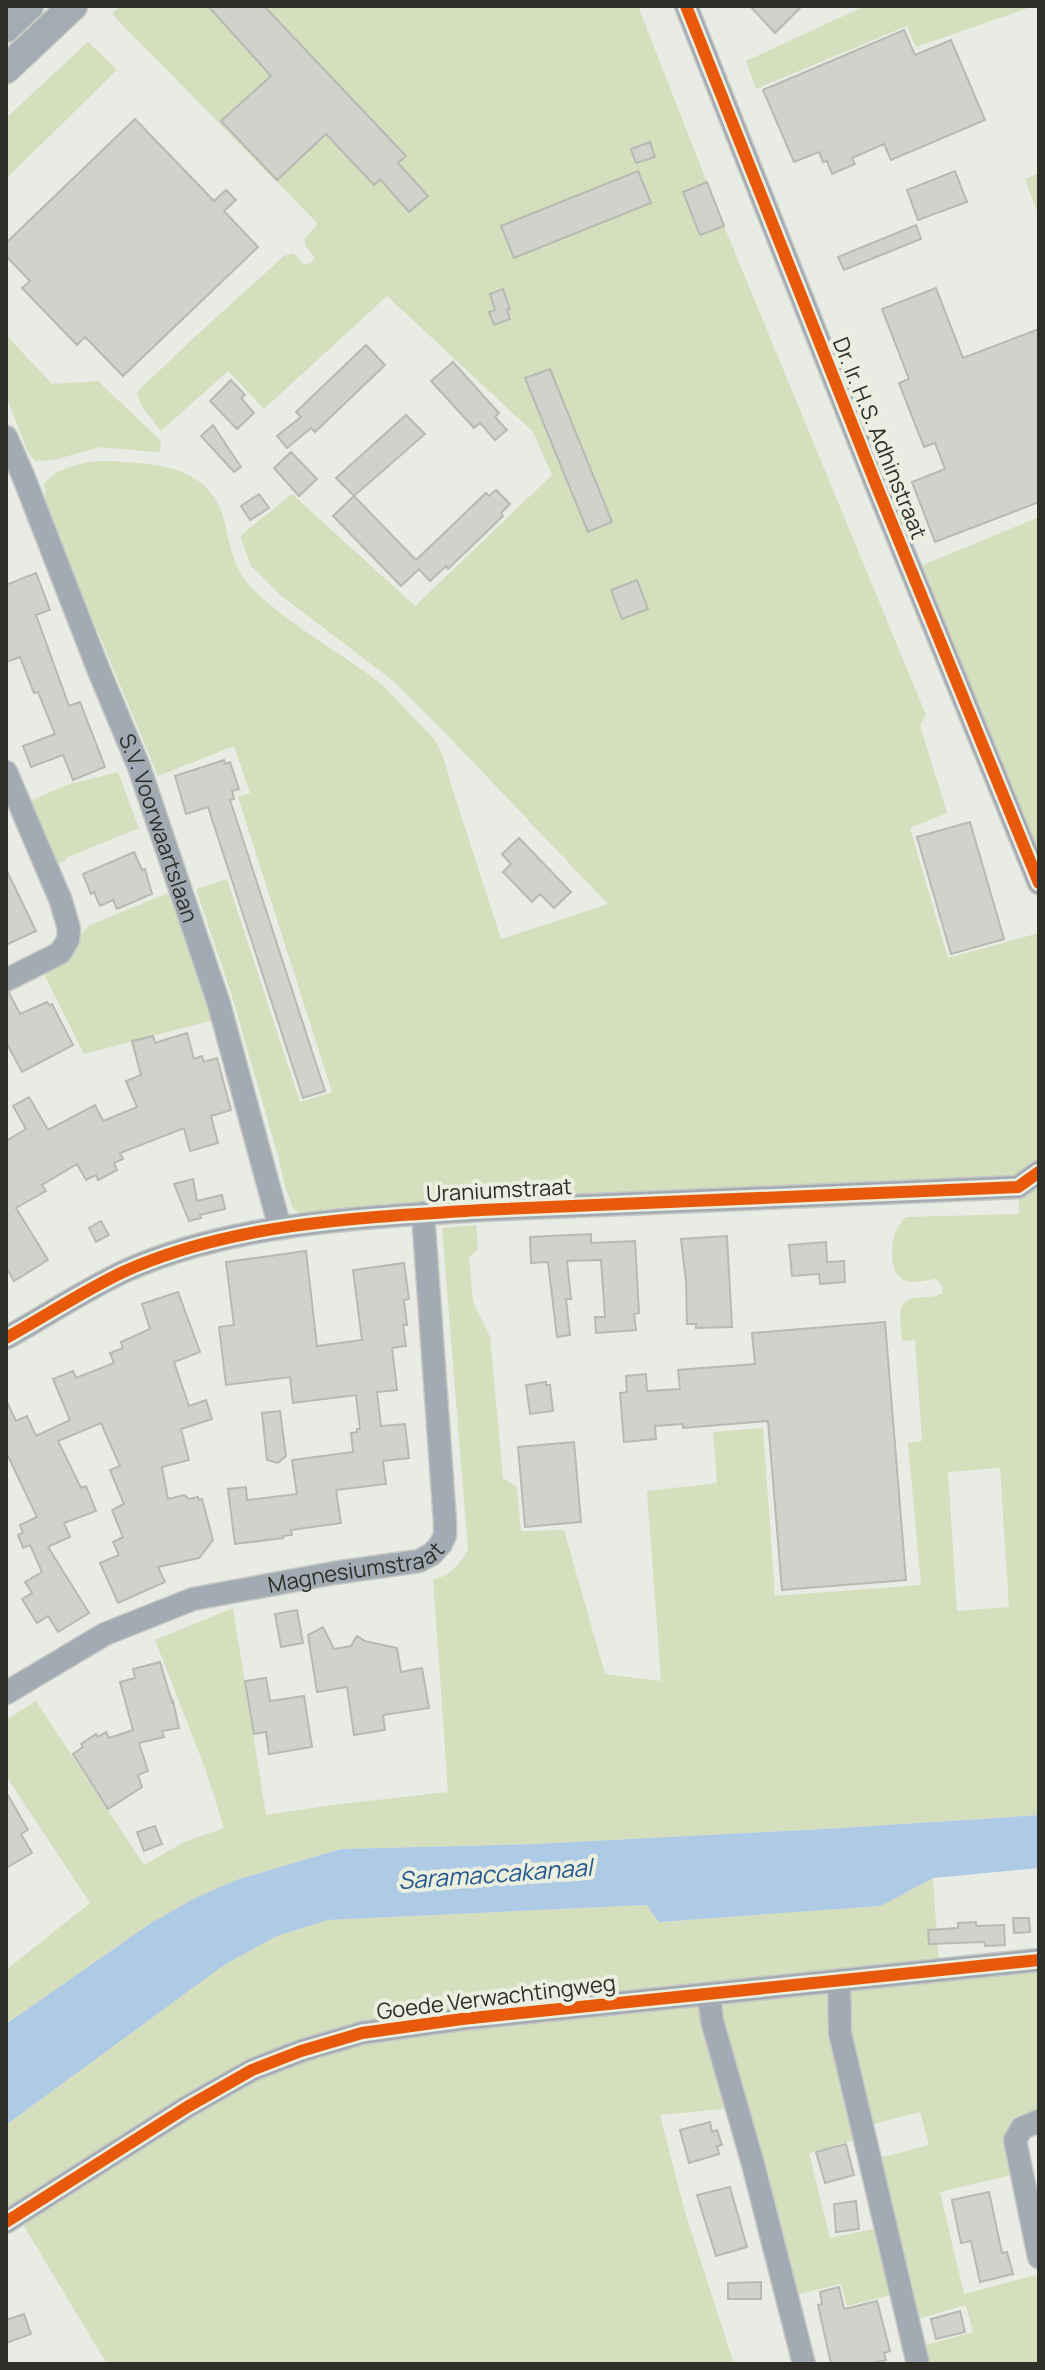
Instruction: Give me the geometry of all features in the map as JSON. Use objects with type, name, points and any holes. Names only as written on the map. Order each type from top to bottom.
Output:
[{"type":"main road","points":[[29,6],[7,27],[29,48]]},
{"type":"main road","points":[[6,69],[73,6]]},
{"type":"street","name":"Dr. Ir. H.S. Adhinstraat","points":[[686,6],[875,482],[1039,883]]},
{"type":"street","name":"S.V. Voorwaartslaan","points":[[6,437],[139,767],[219,1004],[280,1228]]},
{"type":"street","points":[[6,772],[61,901],[69,929],[68,940],[60,953],[6,980]]},
{"type":"street","name":"Uraniumstraat","points":[[6,1338],[122,1273],[207,1242],[280,1228],[423,1213],[1018,1187],[1039,1172]]},
{"type":"street","name":"Magnesiumstraat","points":[[6,1693],[105,1634],[193,1599],[419,1561],[436,1549],[445,1535],[445,1522],[423,1213]]},
{"type":"street","name":"Goede Verwachtingweg","points":[[6,2222],[187,2107],[252,2070],[362,2033],[448,2021],[1039,1960]]},
{"type":"street","points":[[839,1981],[840,2033],[918,2364]]},
{"type":"street","points":[[709,1994],[712,2021],[753,2164],[804,2364]]},
{"type":"street","points":[[1030,2125],[1015,2140],[1039,2257]]},
{"type":"green space","points":[[120,6],[638,6],[724,226],[926,715],[920,725],[947,813],[910,828],[948,958],[1039,933],[1039,1162],[1018,1176],[311,1216],[300,1214],[293,1208],[231,993],[196,889],[227,879],[300,1102],[332,1092],[238,797],[250,793],[234,746],[158,776],[46,507],[44,484],[74,465],[110,461],[163,466],[194,478],[207,488],[224,520],[234,558],[255,591],[285,617],[382,685],[436,742],[501,939],[608,904],[392,680],[279,594],[251,566],[240,536],[292,494],[415,606],[552,475],[533,432],[387,296],[264,409],[228,371],[161,431],[143,408],[137,394],[140,389],[284,256],[294,253],[304,265],[310,263],[315,258],[304,239],[318,224],[112,14]]},
{"type":"green space","points":[[865,6],[1034,6],[916,47],[907,26],[756,89],[746,61]]},
{"type":"green space","points":[[88,42],[117,70],[6,179],[6,118]]},
{"type":"green space","points":[[1039,173],[1039,217],[1025,179]]},
{"type":"green space","points":[[6,335],[52,384],[98,381],[161,441],[160,451],[100,447],[54,460],[35,461],[28,452],[6,396]]},
{"type":"green space","points":[[1039,517],[1039,867],[918,567]]},
{"type":"green space","points":[[118,772],[139,828],[53,866],[28,802],[66,785]]},
{"type":"green space","points":[[168,893],[217,1019],[84,1054],[42,970],[68,952],[88,926]]},
{"type":"green space","points":[[1039,1182],[1039,1815],[535,1844],[341,1849],[236,1880],[195,1898],[151,1923],[6,2024],[6,1970],[90,1903],[6,1776],[6,1720],[36,1701],[144,1865],[184,1842],[224,1828],[205,1768],[155,1640],[233,1608],[266,1815],[448,1792],[433,1579],[454,1569],[468,1550],[442,1228],[476,1225],[478,1249],[469,1257],[473,1302],[490,1337],[503,1478],[517,1487],[521,1531],[564,1530],[605,1674],[661,1681],[647,1491],[717,1483],[713,1432],[763,1428],[775,1596],[921,1585],[908,1443],[922,1441],[915,1340],[902,1341],[900,1317],[907,1301],[942,1293],[942,1286],[936,1279],[912,1282],[899,1276],[893,1264],[893,1240],[906,1217],[1019,1214],[1019,1193]],"holes":[[[1000,1468],[1009,1607],[957,1611],[948,1472]]]},
{"type":"green space","points":[[933,1878],[939,1963],[324,2036],[6,2214],[6,2125],[224,1965],[277,1936],[328,1920],[646,1905],[659,1922],[881,1906]]},
{"type":"green space","points":[[1039,1967],[1039,2114],[1026,2118],[1015,2174],[940,2192],[964,2294],[1036,2275],[1039,2289],[1039,2364],[923,2364],[918,2347],[973,2332],[966,2305],[914,2320],[875,2159],[929,2145],[920,2112],[866,2126],[847,2047],[850,1986]]},
{"type":"green space","points":[[831,1989],[862,2138],[809,2153],[830,2238],[883,2227],[899,2293],[847,2306],[841,2284],[791,2296],[719,2014],[728,2000]]},
{"type":"green space","points":[[703,2004],[733,2108],[660,2115],[685,2212],[734,2364],[107,2364],[22,2223],[263,2073],[370,2039]]},
{"type":"water","name":"Saramaccakanaal","points":[[1039,1815],[1039,1868],[933,1878],[881,1906],[659,1922],[646,1905],[328,1920],[277,1936],[224,1965],[6,2125],[6,2024],[151,1923],[195,1898],[236,1880],[341,1849],[535,1844]]},
{"type":"building","points":[[208,6],[264,6],[406,156],[398,163],[428,196],[409,212],[380,179],[374,185],[326,134],[277,180],[221,121],[271,76]]},
{"type":"building","points":[[750,6],[802,6],[775,33]]},
{"type":"building","points":[[904,30],[915,55],[951,40],[985,120],[891,160],[884,144],[852,158],[855,164],[832,174],[819,152],[794,162],[763,90]]},
{"type":"building","points":[[135,119],[214,201],[226,190],[236,200],[224,211],[258,247],[123,376],[85,337],[77,345],[22,288],[30,281],[6,256],[6,243]]},
{"type":"building","points":[[650,142],[655,157],[636,163],[631,149]]},
{"type":"building","points":[[638,171],[651,203],[514,258],[501,226]]},
{"type":"building","points":[[955,171],[967,202],[918,220],[907,190]]},
{"type":"building","points":[[707,182],[724,226],[700,235],[683,192]]},
{"type":"building","points":[[916,225],[921,239],[844,270],[838,257]]},
{"type":"building","points":[[936,288],[963,358],[1039,329],[1039,502],[935,542],[912,482],[945,469],[935,443],[924,447],[899,383],[909,379],[882,309]]},
{"type":"building","points":[[503,289],[510,319],[494,325],[489,312],[495,310],[490,294]]},
{"type":"building","points":[[366,345],[385,365],[315,432],[311,428],[287,448],[277,436],[301,417],[296,412]]},
{"type":"building","points":[[453,362],[499,413],[495,417],[507,430],[495,440],[480,423],[474,428],[431,381]]},
{"type":"building","points":[[550,369],[612,522],[588,532],[525,378]]},
{"type":"building","points":[[231,380],[245,395],[241,398],[254,413],[237,429],[210,401]]},
{"type":"building","points":[[406,415],[425,434],[354,496],[336,478]]},
{"type":"building","points":[[213,425],[241,467],[234,472],[201,436]]},
{"type":"building","points":[[291,452],[317,479],[299,496],[274,468]]},
{"type":"building","points":[[496,490],[510,504],[501,513],[503,516],[448,569],[446,566],[430,581],[419,569],[401,586],[333,516],[354,496],[416,560],[486,493],[489,496]]},
{"type":"building","points":[[259,494],[269,508],[250,520],[241,506]]},
{"type":"building","points":[[36,573],[50,610],[36,615],[69,706],[80,702],[105,767],[73,780],[63,755],[31,767],[23,746],[55,734],[20,657],[6,662],[6,585]]},
{"type":"building","points":[[637,580],[648,609],[622,619],[611,590]]},
{"type":"building","points":[[224,760],[225,764],[230,762],[239,789],[232,791],[234,799],[230,800],[325,1091],[303,1098],[208,807],[186,814],[175,776]]},
{"type":"building","points":[[970,822],[1004,939],[951,954],[917,837]]},
{"type":"building","points":[[519,838],[571,892],[554,908],[540,894],[532,902],[503,872],[511,864],[502,854]]},
{"type":"building","points":[[134,852],[142,870],[145,869],[152,894],[117,909],[113,900],[100,906],[83,874]]},
{"type":"building","points":[[6,869],[36,931],[6,945]]},
{"type":"building","points":[[9,993],[20,1014],[47,1002],[52,1004],[73,1045],[22,1072],[6,1042],[6,994]]},
{"type":"building","points":[[187,1033],[194,1059],[202,1056],[204,1062],[217,1058],[231,1110],[211,1116],[218,1143],[190,1151],[184,1128],[120,1153],[123,1159],[114,1163],[117,1170],[98,1180],[96,1175],[86,1180],[77,1164],[42,1185],[46,1191],[16,1208],[48,1260],[14,1281],[6,1267],[6,1141],[26,1129],[13,1106],[29,1097],[48,1130],[95,1105],[103,1121],[137,1107],[126,1081],[141,1075],[132,1041],[153,1036],[155,1043]]},
{"type":"building","points":[[193,1179],[197,1201],[222,1195],[225,1209],[189,1221],[174,1184]]},
{"type":"building","points":[[101,1221],[109,1235],[96,1242],[89,1228]]},
{"type":"building","points":[[591,1234],[591,1243],[635,1241],[639,1313],[634,1314],[636,1330],[596,1333],[595,1317],[605,1317],[601,1260],[567,1261],[571,1299],[566,1299],[570,1335],[557,1337],[548,1262],[531,1263],[530,1237]]},
{"type":"building","points":[[727,1236],[732,1327],[696,1328],[696,1324],[687,1324],[681,1239]]},
{"type":"building","points":[[826,1242],[827,1262],[844,1261],[845,1282],[820,1284],[819,1274],[792,1276],[789,1245]]},
{"type":"building","points":[[306,1251],[317,1346],[362,1340],[353,1270],[404,1263],[409,1299],[404,1300],[406,1346],[392,1348],[397,1390],[377,1392],[381,1426],[405,1424],[409,1458],[383,1461],[386,1484],[336,1490],[341,1523],[291,1530],[292,1535],[283,1538],[235,1544],[228,1489],[246,1487],[247,1500],[297,1494],[292,1460],[353,1452],[351,1433],[360,1429],[356,1395],[293,1403],[290,1377],[226,1385],[219,1327],[234,1325],[226,1262]]},
{"type":"building","points":[[178,1292],[200,1352],[174,1362],[189,1406],[206,1400],[212,1419],[181,1429],[189,1460],[162,1467],[168,1499],[184,1495],[189,1499],[202,1499],[213,1540],[199,1558],[158,1567],[165,1582],[118,1603],[100,1563],[119,1555],[113,1542],[123,1537],[112,1510],[124,1504],[110,1470],[120,1466],[101,1423],[58,1441],[81,1488],[86,1486],[96,1511],[64,1523],[70,1537],[48,1547],[89,1613],[58,1632],[48,1616],[37,1623],[22,1599],[32,1593],[25,1582],[42,1572],[30,1545],[23,1548],[18,1535],[23,1533],[20,1525],[37,1517],[6,1452],[6,1400],[16,1421],[27,1416],[36,1436],[70,1420],[53,1379],[73,1371],[76,1378],[114,1363],[110,1353],[123,1348],[121,1342],[150,1329],[142,1304]]},
{"type":"building","points":[[885,1322],[906,1580],[782,1590],[768,1421],[683,1428],[683,1424],[655,1426],[656,1439],[624,1442],[620,1393],[627,1392],[626,1376],[646,1374],[647,1391],[680,1389],[678,1370],[755,1364],[752,1333]]},
{"type":"building","points":[[546,1382],[550,1385],[553,1411],[530,1414],[526,1385]]},
{"type":"building","points":[[280,1411],[286,1456],[278,1463],[267,1460],[262,1413]]},
{"type":"building","points":[[574,1442],[581,1522],[525,1527],[518,1447]]},
{"type":"building","points":[[297,1610],[303,1643],[281,1647],[275,1614]]},
{"type":"building","points":[[323,1627],[334,1649],[351,1646],[357,1636],[365,1641],[397,1648],[401,1672],[422,1668],[429,1708],[383,1715],[385,1730],[354,1735],[347,1687],[317,1692],[308,1635]]},
{"type":"building","points":[[160,1662],[179,1728],[162,1731],[164,1737],[139,1743],[148,1771],[138,1775],[142,1787],[108,1809],[73,1754],[96,1734],[98,1737],[106,1732],[109,1738],[133,1730],[120,1682],[135,1678],[133,1669]]},
{"type":"building","points":[[266,1678],[270,1701],[304,1696],[312,1747],[269,1754],[266,1732],[254,1734],[245,1681]]},
{"type":"building","points":[[6,1792],[28,1830],[21,1834],[32,1853],[6,1868]]},
{"type":"building","points":[[155,1826],[162,1844],[144,1851],[137,1832]]},
{"type":"building","points":[[1013,1918],[1029,1918],[1030,1932],[1014,1933]]},
{"type":"building","points":[[976,1922],[976,1926],[1004,1925],[1005,1945],[985,1946],[984,1942],[929,1944],[928,1930],[958,1928],[958,1923]]},
{"type":"building","points":[[710,2122],[712,2132],[717,2130],[722,2145],[717,2146],[719,2154],[689,2163],[680,2130]]},
{"type":"building","points":[[846,2144],[854,2175],[825,2183],[816,2152]]},
{"type":"building","points":[[730,2187],[747,2247],[716,2256],[697,2195]]},
{"type":"building","points":[[989,2192],[1002,2253],[1007,2252],[1013,2274],[980,2282],[971,2241],[961,2243],[952,2200]]},
{"type":"building","points":[[856,2201],[859,2229],[836,2232],[834,2204]]},
{"type":"building","points":[[761,2282],[761,2299],[728,2299],[728,2283]]},
{"type":"building","points":[[839,2287],[844,2309],[877,2301],[890,2351],[884,2353],[886,2360],[867,2364],[831,2364],[818,2305],[822,2304],[820,2292]]},
{"type":"building","points":[[960,2311],[965,2332],[936,2339],[931,2319]]},
{"type":"building","points":[[24,2314],[31,2334],[6,2343],[6,2320]]},
{"type":"cycle path","points":[[686,6],[875,482],[1039,883]]},
{"type":"cycle path","points":[[6,1338],[108,1279],[164,1256],[208,1243],[298,1225],[481,1210],[1018,1187],[1039,1172]]},
{"type":"cycle path","points":[[6,2222],[187,2107],[252,2070],[362,2033],[462,2019],[1039,1960]]}]
